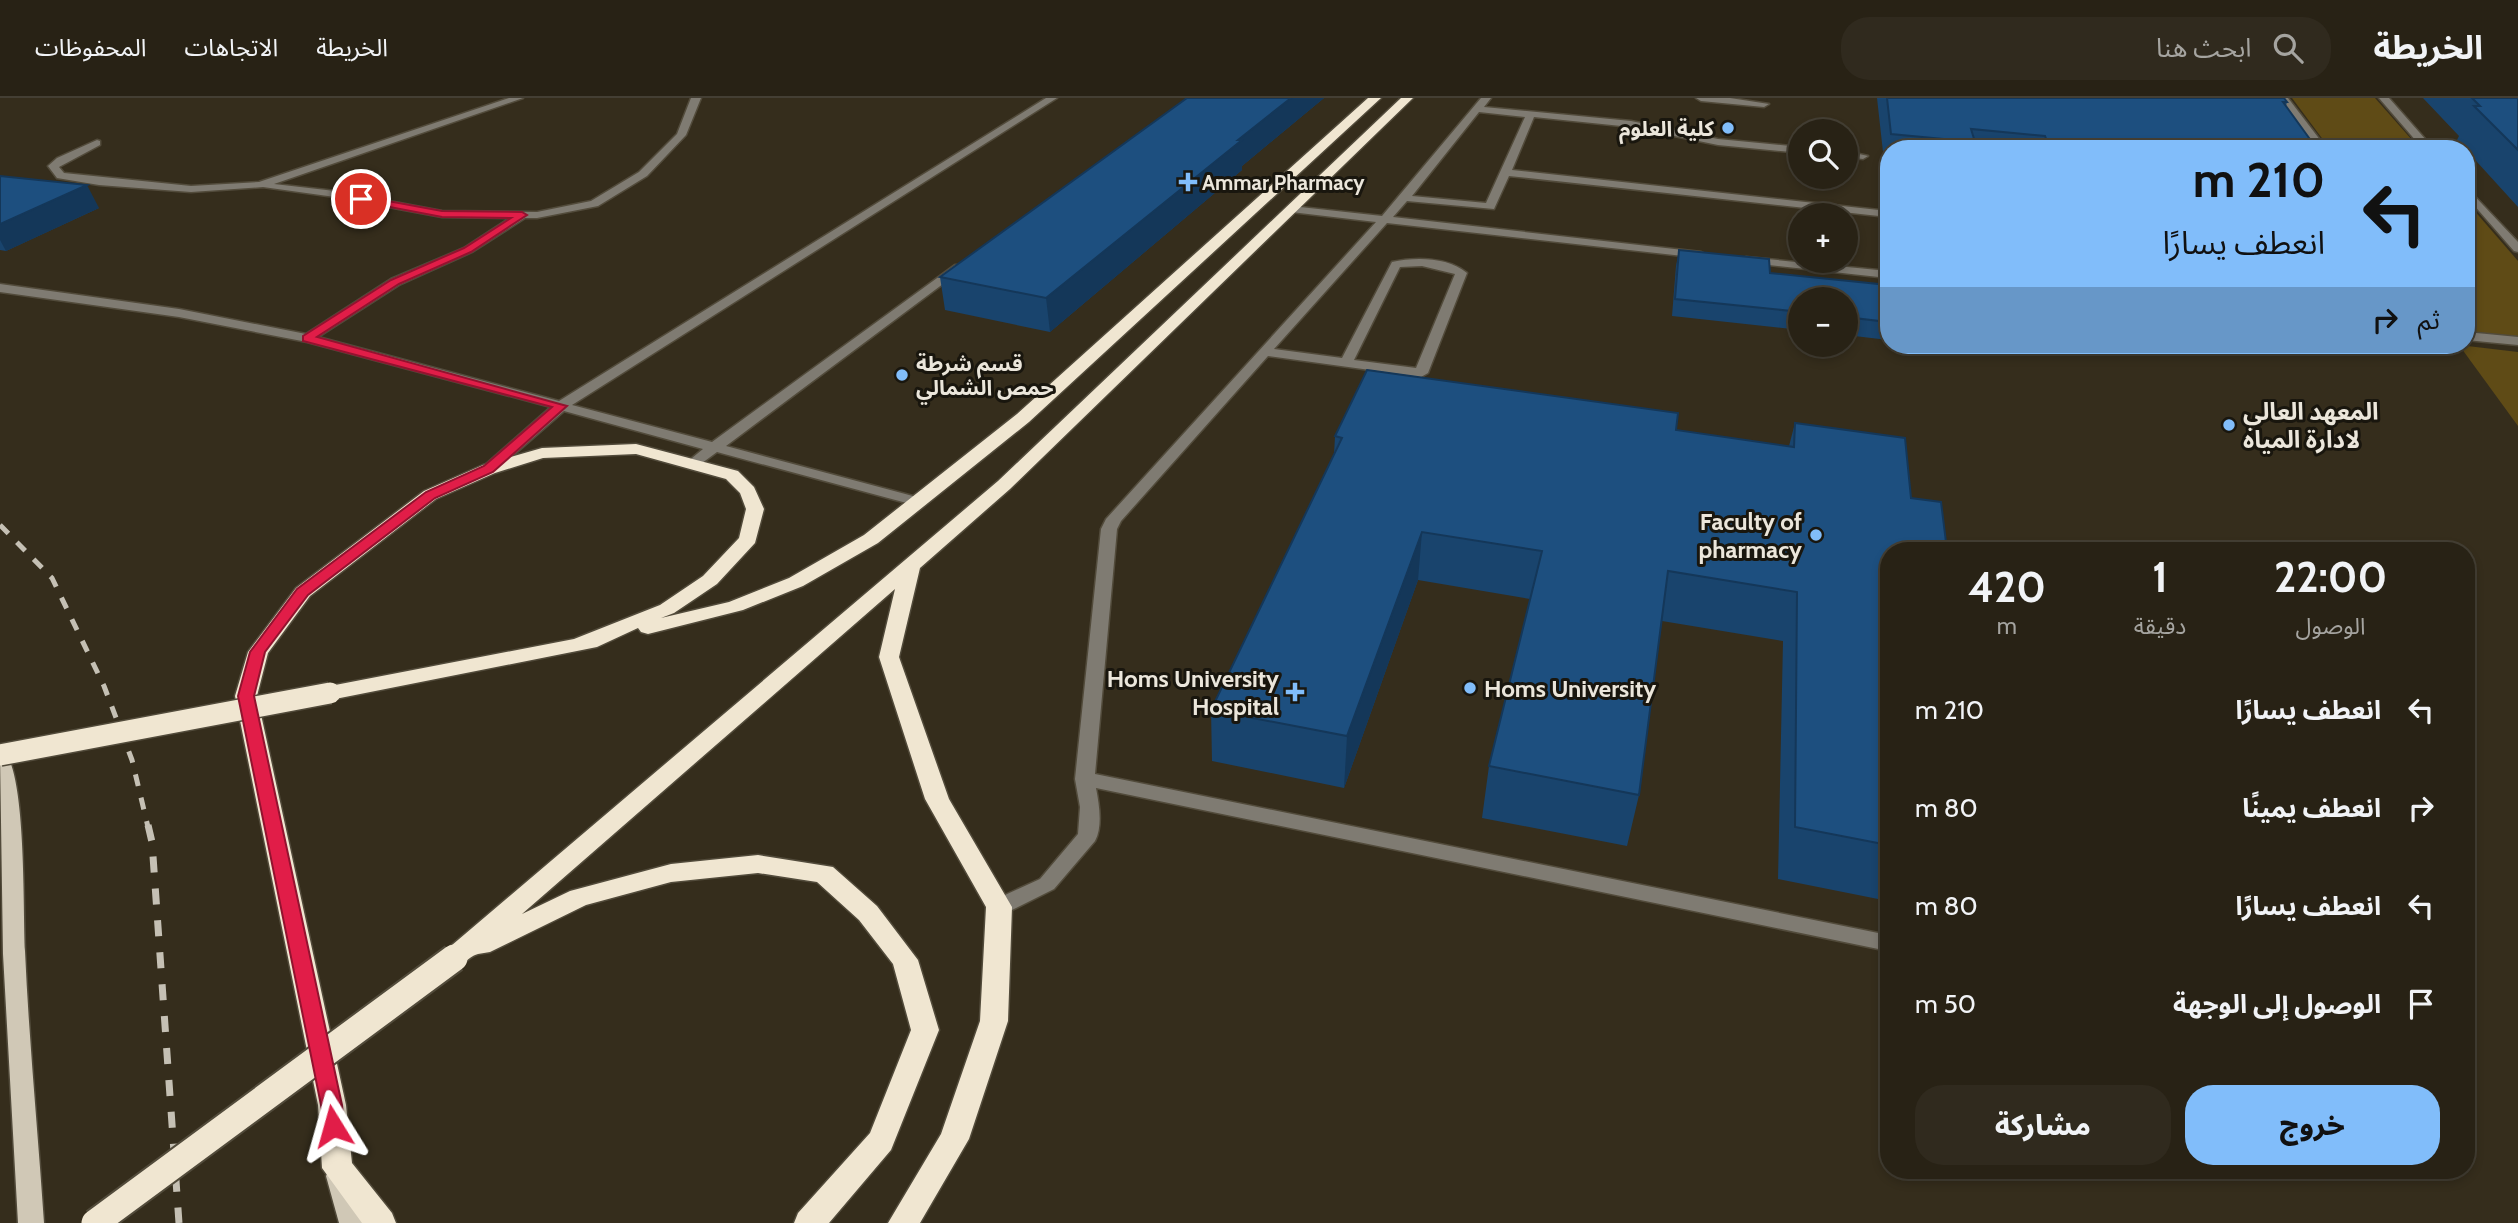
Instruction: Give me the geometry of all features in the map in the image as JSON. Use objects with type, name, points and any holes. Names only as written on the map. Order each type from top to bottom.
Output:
[{"type":"highway","points":[[0,755],[577,645],[736,606],[796,582],[871,540],[1023,418],[1375,98]]},
{"type":"highway","points":[[95,1223],[454,958],[1004,485],[1407,98]]},
{"type":"highway","points":[[381,1223],[337,1168],[331,1105],[246,696],[258,652],[303,592],[430,495],[489,469],[542,453],[636,449],[732,475],[748,491],[755,509],[748,538],[710,580],[667,609],[577,645]]},
{"type":"highway","points":[[903,1223],[954,1139],[994,1021],[999,907],[937,799],[889,657],[911,564]]},
{"type":"highway","points":[[454,958],[579,898],[671,873],[758,864],[824,874],[868,913],[905,960],[925,1030],[881,1142],[809,1223]]},
{"type":"main road","points":[[0,761],[8,787],[14,954],[32,1223]]},
{"type":"main road","points":[[337,1168],[352,1223]]},
{"type":"street","points":[[260,186],[518,98]]},
{"type":"street","points":[[97,143],[53,166],[61,176],[99,183],[191,189],[260,186],[334,194],[442,214],[537,215],[594,204],[643,174],[681,135],[696,98]]},
{"type":"street","points":[[489,469],[561,406],[1052,98]]},
{"type":"street","points":[[999,907],[1047,884],[1088,836],[1090,807],[1085,779],[1109,529],[1114,519],[1404,198],[1486,98]]},
{"type":"street","points":[[1701,98],[1764,104]]},
{"type":"street","points":[[2283,98],[2315,140]]},
{"type":"street","points":[[2385,98],[2421,140]]},
{"type":"street","points":[[1477,109],[1631,124],[1718,142],[1788,149]]},
{"type":"street","points":[[1404,198],[1490,207],[1531,114]]},
{"type":"street","points":[[1858,156],[1863,156]]},
{"type":"street","points":[[1505,172],[1880,214]]},
{"type":"street","points":[[2475,200],[2518,249]]},
{"type":"street","points":[[1291,209],[1382,222],[1710,256]]},
{"type":"street","points":[[307,338],[395,282],[468,250],[522,215]]},
{"type":"street","points":[[1738,259],[1880,274]]},
{"type":"street","points":[[693,463],[710,447],[967,260]]},
{"type":"street","points":[[1265,352],[1346,363],[1421,373],[1461,273],[1447,265],[1396,264],[1346,363]]},
{"type":"street","points":[[0,288],[179,313],[307,338],[919,502]]},
{"type":"street","points":[[2475,336],[2518,341]]},
{"type":"street","points":[[1085,779],[1880,941]]},
{"type":"shaded area","points":[[2292,98],[2375,98],[2412,140],[2323,140]]},
{"type":"shaded area","points":[[2475,211],[2518,261],[2518,337],[2475,332]]},
{"type":"shaded area","points":[[2475,347],[2518,352],[2518,426],[2466,354],[2475,354]]},
{"type":"building","points":[[1187,98],[1291,98],[1046,298],[940,277]]},
{"type":"building","points":[[1887,98],[2284,98],[2287,102],[2283,102],[2310,140],[2047,140],[2045,136],[1971,129],[1974,140],[1891,134]]},
{"type":"building","points":[[2472,98],[2518,98],[2518,150],[2474,106],[2480,106]]},
{"type":"building","points":[[0,176],[87,185],[0,224]]},
{"type":"building","points":[[1679,250],[1769,259],[1770,273],[1880,284],[1880,321],[1858,318],[1858,287],[1788,287],[1788,311],[1675,299]]},
{"type":"building","points":[[1367,370],[1678,413],[1676,430],[1794,447],[1795,423],[1905,438],[1911,498],[1941,502],[1946,542],[1880,542],[1880,843],[1795,827],[1797,592],[1668,571],[1639,795],[1489,766],[1542,551],[1422,532],[1347,736],[1211,710],[1342,438],[1335,436]]},
{"type":"railway","points":[[0,525],[52,578],[104,686],[132,760],[148,827]]},
{"type":"railway","points":[[148,825],[152,842],[179,1223]]},
{"type":"place","name":"كلية العلوم","points":[[1728,128]]},
{"type":"place","name":"Ammar Pharmacy","points":[[1188,182]]},
{"type":"place","name":"قسم شرطة حمص الشمالي","points":[[902,375]]},
{"type":"place","name":"المعهد العالي لادارة المياه","points":[[2229,425]]},
{"type":"place","name":"Faculty of pharmacy","points":[[1816,535]]},
{"type":"place","name":"Homs University","points":[[1470,688]]},
{"type":"place","name":"Homs University Hospital","points":[[1295,692]]},
{"type":"route","points":[[333,1126],[331,1105],[246,696],[258,652],[303,592],[430,495],[489,469],[561,406],[307,338],[395,282],[468,250],[522,215],[442,214],[361,199]]}]
